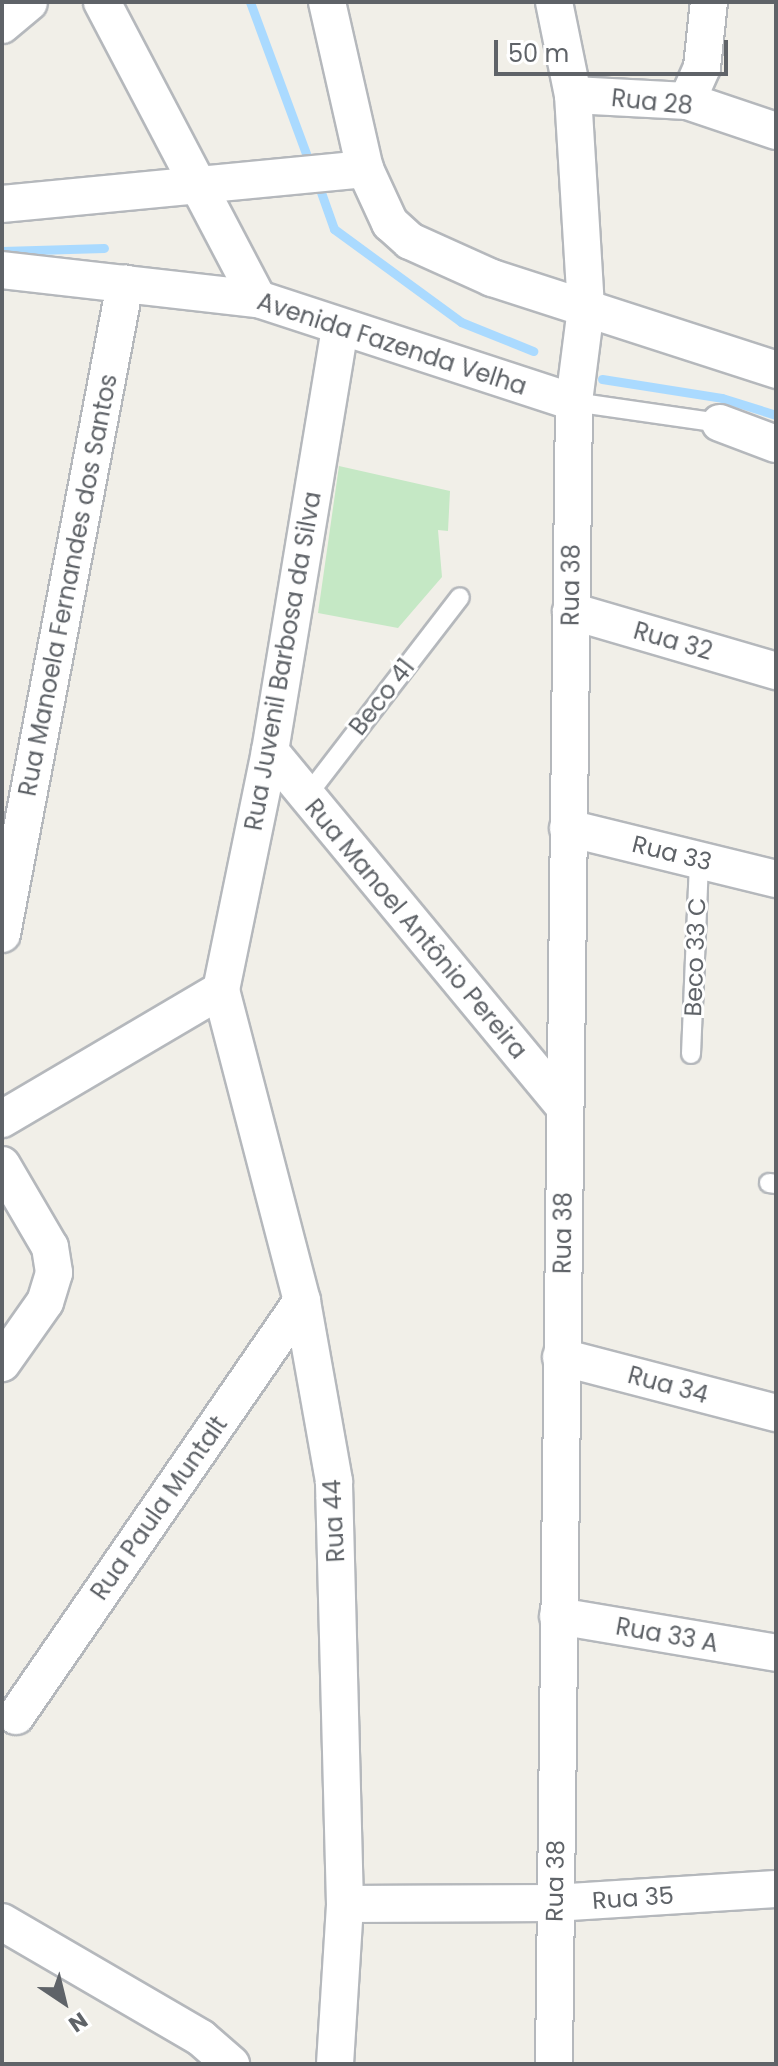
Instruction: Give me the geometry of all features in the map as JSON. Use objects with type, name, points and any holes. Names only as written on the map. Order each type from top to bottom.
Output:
[{"type":"street","points":[[2,25],[29,2]]},
{"type":"street","points":[[102,2],[196,188],[258,299]]},
{"type":"street","points":[[327,2],[349,171],[390,223],[410,241],[586,308],[776,370]]},
{"type":"street","name":"Rua 38","points":[[554,2],[573,95],[586,308],[574,402],[554,2064]]},
{"type":"street","points":[[687,101],[702,67],[709,2]]},
{"type":"street","name":"Rua 28","points":[[573,95],[687,101],[776,131]]},
{"type":"street","points":[[2,204],[196,188],[349,171]]},
{"type":"street","name":"Avenida Fazenda Velha","points":[[2,270],[258,299],[340,330],[574,402]]},
{"type":"street","name":"Rua Manoela Fernandes dos Santos","points":[[2,934],[125,284]]},
{"type":"street","name":"Rua Juvenil Barbosa da Silva","points":[[221,990],[270,751],[340,330]]},
{"type":"street","name":"Avenida Fazenda Velha","points":[[720,423],[776,444]]},
{"type":"street","name":"Rua 32","points":[[571,611],[776,671]]},
{"type":"street","name":"Rua Manoel Antônio Pereira","points":[[270,751],[564,1106]]},
{"type":"street","name":"Rua 33","points":[[568,828],[776,879]]},
{"type":"street","points":[[2,1119],[221,990]]},
{"type":"street","name":"Rua 44","points":[[221,990],[302,1301],[334,1481],[345,1904],[335,2064]]},
{"type":"street","points":[[2,1165],[50,1247],[54,1273],[45,1302],[2,1363]]},
{"type":"street","name":"Rua Paula Muntalt","points":[[16,1716],[302,1301]]},
{"type":"street","name":"Rua 34","points":[[561,1357],[776,1413]]},
{"type":"street","name":"Rua 33 A","points":[[558,1616],[776,1653]]},
{"type":"street","name":"Rua 35","points":[[345,1904],[554,1903],[776,1889]]},
{"type":"street","points":[[2,1922],[201,2038],[231,2064]]},
{"type":"lane","name":"Avenida Fazenda Velha","points":[[574,402],[720,423]]},
{"type":"lane","name":"Beco 41","points":[[306,797],[460,597]]},
{"type":"lane","name":"Beco 33 C","points":[[691,1054],[699,860]]},
{"type":"green space","points":[[339,466],[450,491],[448,531],[438,530],[442,577],[398,628],[318,613]]},
{"type":"waterway","points":[[250,2],[311,167]]},
{"type":"waterway","points":[[317,181],[334,229],[461,322],[533,351]]},
{"type":"waterway","points":[[2,251],[104,248]]},
{"type":"waterway","points":[[602,379],[722,398],[776,415]]}]
